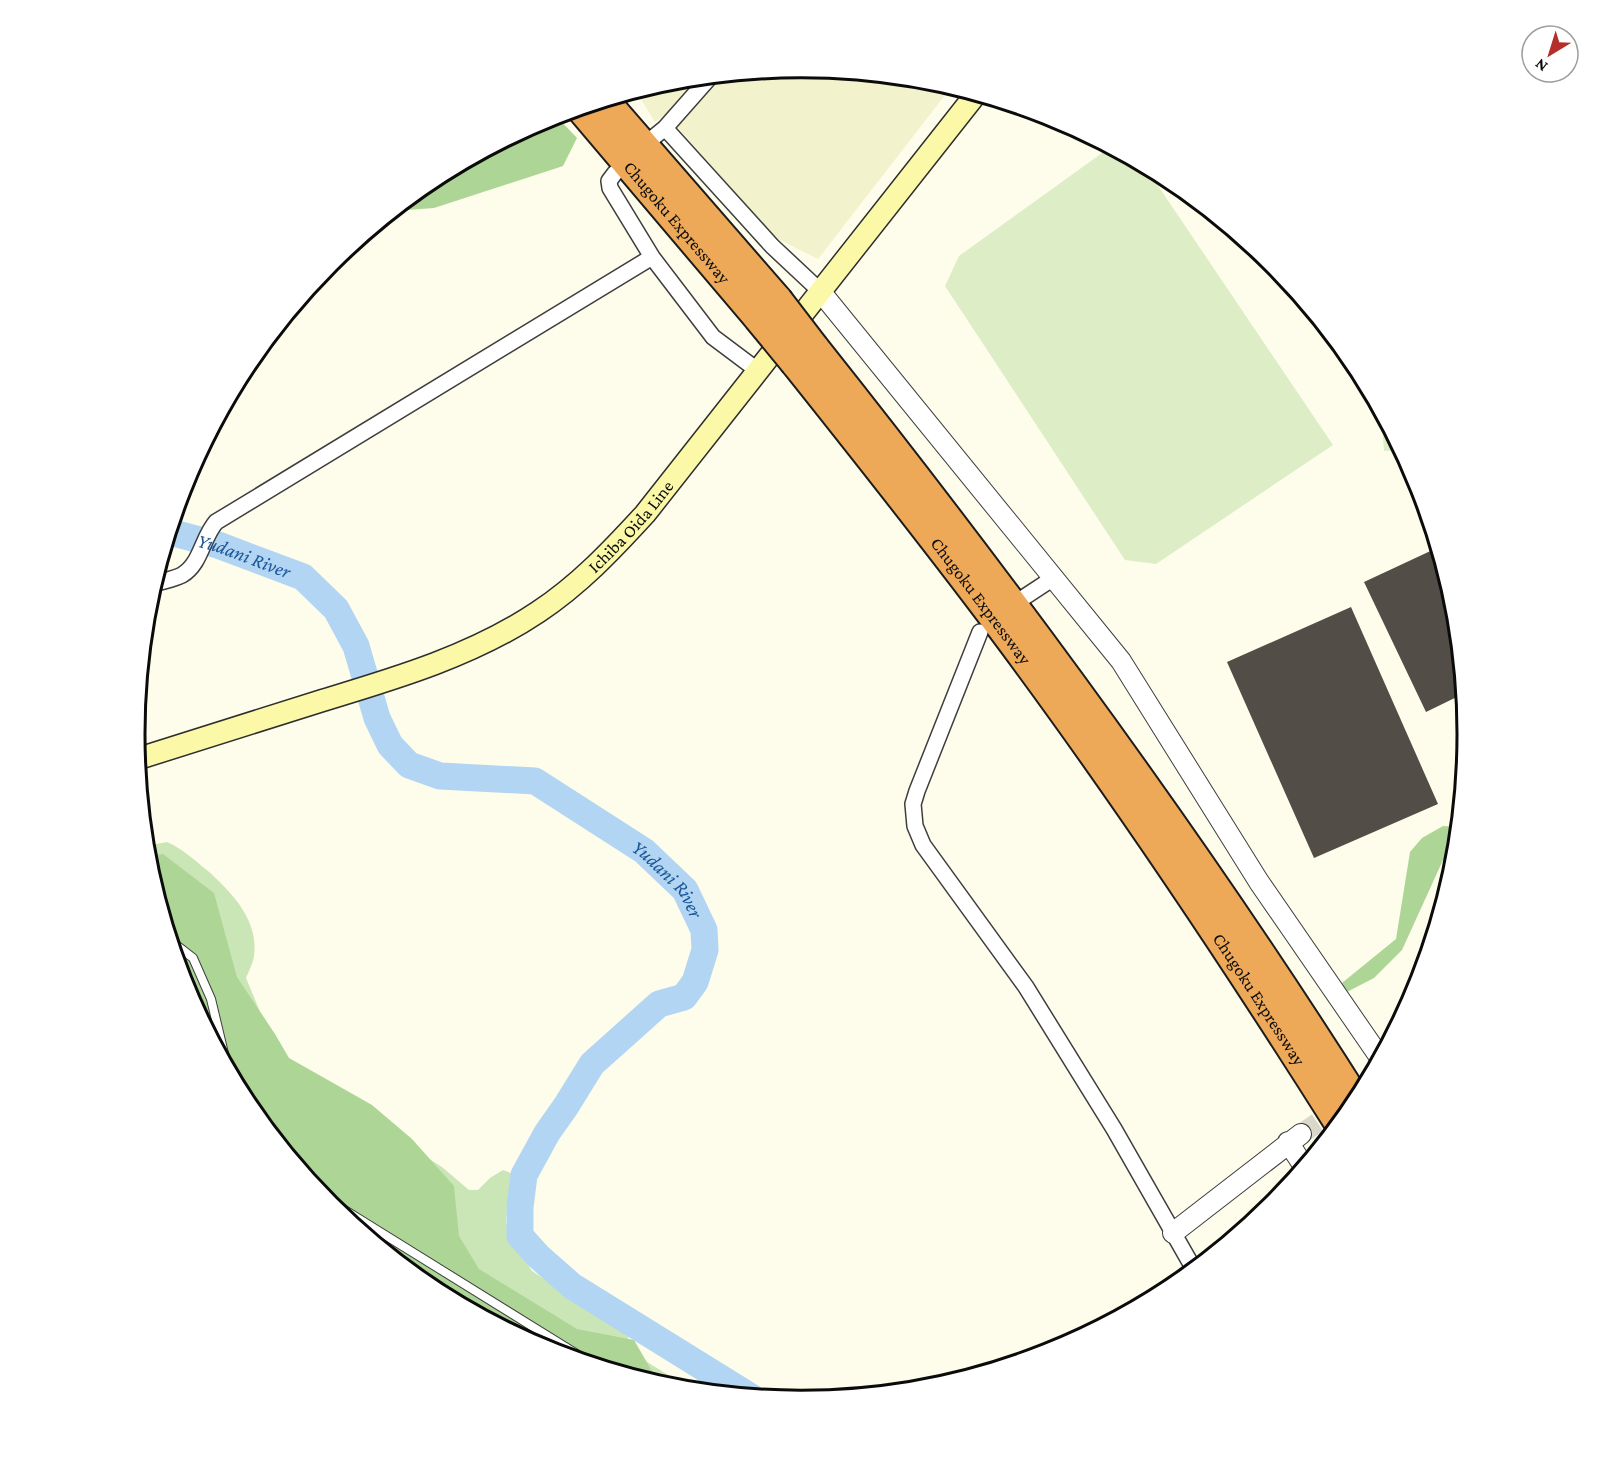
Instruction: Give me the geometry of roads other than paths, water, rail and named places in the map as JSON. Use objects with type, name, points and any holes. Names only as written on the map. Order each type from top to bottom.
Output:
[{"type":"highway","name":"Chugoku Expressway","points":[[609,107],[805,355],[912,470],[1037,634],[1147,787],[1299,1009],[1352,1093]]},
{"type":"highway","name":"Chugoku Expressway","points":[[586,115],[768,309]]},
{"type":"highway","name":"Chugoku Expressway","points":[[805,355],[894,486],[1016,646],[1132,808],[1273,1018],[1335,1117]]},
{"type":"main road","name":"Ichiba Oida Line","points":[[146,756],[444,661],[537,613],[578,583],[645,514],[971,100]]},
{"type":"street","points":[[702,86],[660,132],[772,246],[820,291],[1055,577],[1121,661],[1259,882],[1377,1053]]},
{"type":"street","points":[[615,173],[609,181],[610,188],[652,257],[713,337],[757,370]]},
{"type":"street","points":[[164,581],[182,575],[194,565],[216,522],[652,257]]},
{"type":"street","points":[[1020,600],[1055,577]]},
{"type":"street","points":[[980,632],[917,791],[914,804],[915,826],[923,845],[1026,987],[1114,1129],[1190,1264]]},
{"type":"street","points":[[1173,1233],[1295,1138],[1302,1159]]},
{"type":"lane","points":[[181,949],[193,958],[211,999],[221,1040]]},
{"type":"lane","points":[[360,1219],[563,1345]]},
{"type":"waterway","name":"Yudani River","points":[[177,534],[218,545],[303,577],[336,609],[356,646],[377,718],[390,745],[409,765],[440,776],[535,781],[644,851],[685,890],[704,930],[705,950],[695,982],[684,997],[659,1004],[592,1064],[547,1133],[524,1175],[520,1207],[520,1236],[538,1256],[572,1286],[735,1387]]},
{"type":"tunnel","points":[[1301,1134],[1342,1106]]}]
